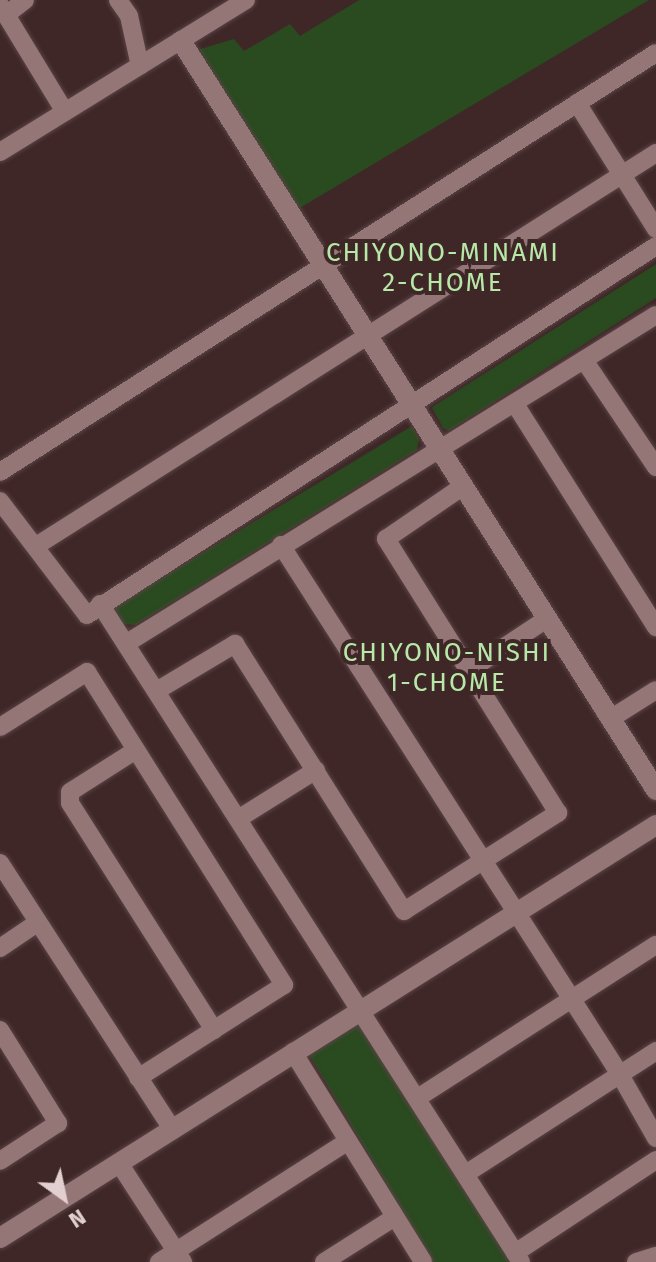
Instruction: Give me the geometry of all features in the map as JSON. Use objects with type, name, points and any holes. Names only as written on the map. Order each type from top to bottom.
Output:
[{"type":"street","points":[[25,0],[3,10],[65,112]]},
{"type":"street","points":[[118,0],[129,16],[140,66]]},
{"type":"street","points":[[0,152],[246,0]]},
{"type":"street","points":[[181,41],[545,620],[656,790]]},
{"type":"street","points":[[0,472],[656,53]]},
{"type":"street","points":[[577,103],[656,229]]},
{"type":"street","points":[[36,546],[656,153]]},
{"type":"street","points":[[0,501],[87,615],[656,246]]},
{"type":"street","points":[[127,643],[656,315]]},
{"type":"street","points":[[584,360],[656,467]]},
{"type":"street","points":[[515,404],[656,627]]},
{"type":"street","points":[[158,690],[235,644],[404,911],[558,813],[386,539],[462,487]]},
{"type":"street","points":[[281,545],[619,1073],[656,1138]]},
{"type":"street","points":[[100,604],[419,1097],[518,1257],[656,1160]]},
{"type":"street","points":[[468,671],[545,620]]},
{"type":"street","points":[[0,727],[87,672],[284,985],[138,1078]]},
{"type":"street","points":[[610,719],[656,690]]},
{"type":"street","points":[[136,750],[70,792],[70,803],[214,1030]]},
{"type":"street","points":[[238,819],[316,770]]},
{"type":"street","points":[[0,1238],[656,825]]},
{"type":"street","points":[[0,863],[172,1129]]},
{"type":"street","points":[[0,948],[37,923]]},
{"type":"street","points":[[419,1097],[656,945]]},
{"type":"street","points":[[0,1030],[58,1123],[0,1161]]},
{"type":"street","points":[[467,1173],[656,1051]]},
{"type":"street","points":[[293,1052],[423,1262]]},
{"type":"street","points":[[159,1262],[180,1257],[347,1142]]},
{"type":"street","points":[[119,1163],[180,1257]]},
{"type":"street","points":[[324,1262],[395,1217]]},
{"type":"street","points":[[636,1262],[656,1256]]},
{"type":"green space","points":[[359,0],[649,0],[298,209],[197,50],[234,39],[244,51],[290,24],[300,36]]},
{"type":"green space","points":[[656,264],[656,298],[449,431],[443,428],[432,408],[435,405]]},
{"type":"green space","points":[[412,426],[419,439],[417,450],[136,625],[123,624],[110,609]]},
{"type":"green space","points":[[360,1021],[511,1262],[433,1262],[308,1053]]},
{"type":"district","name":"CHIYONO-MINAMI 2-CHOME","points":[[443,268]]},
{"type":"district","name":"CHIYONO-NISHI 1-CHOME","points":[[447,668]]}]
